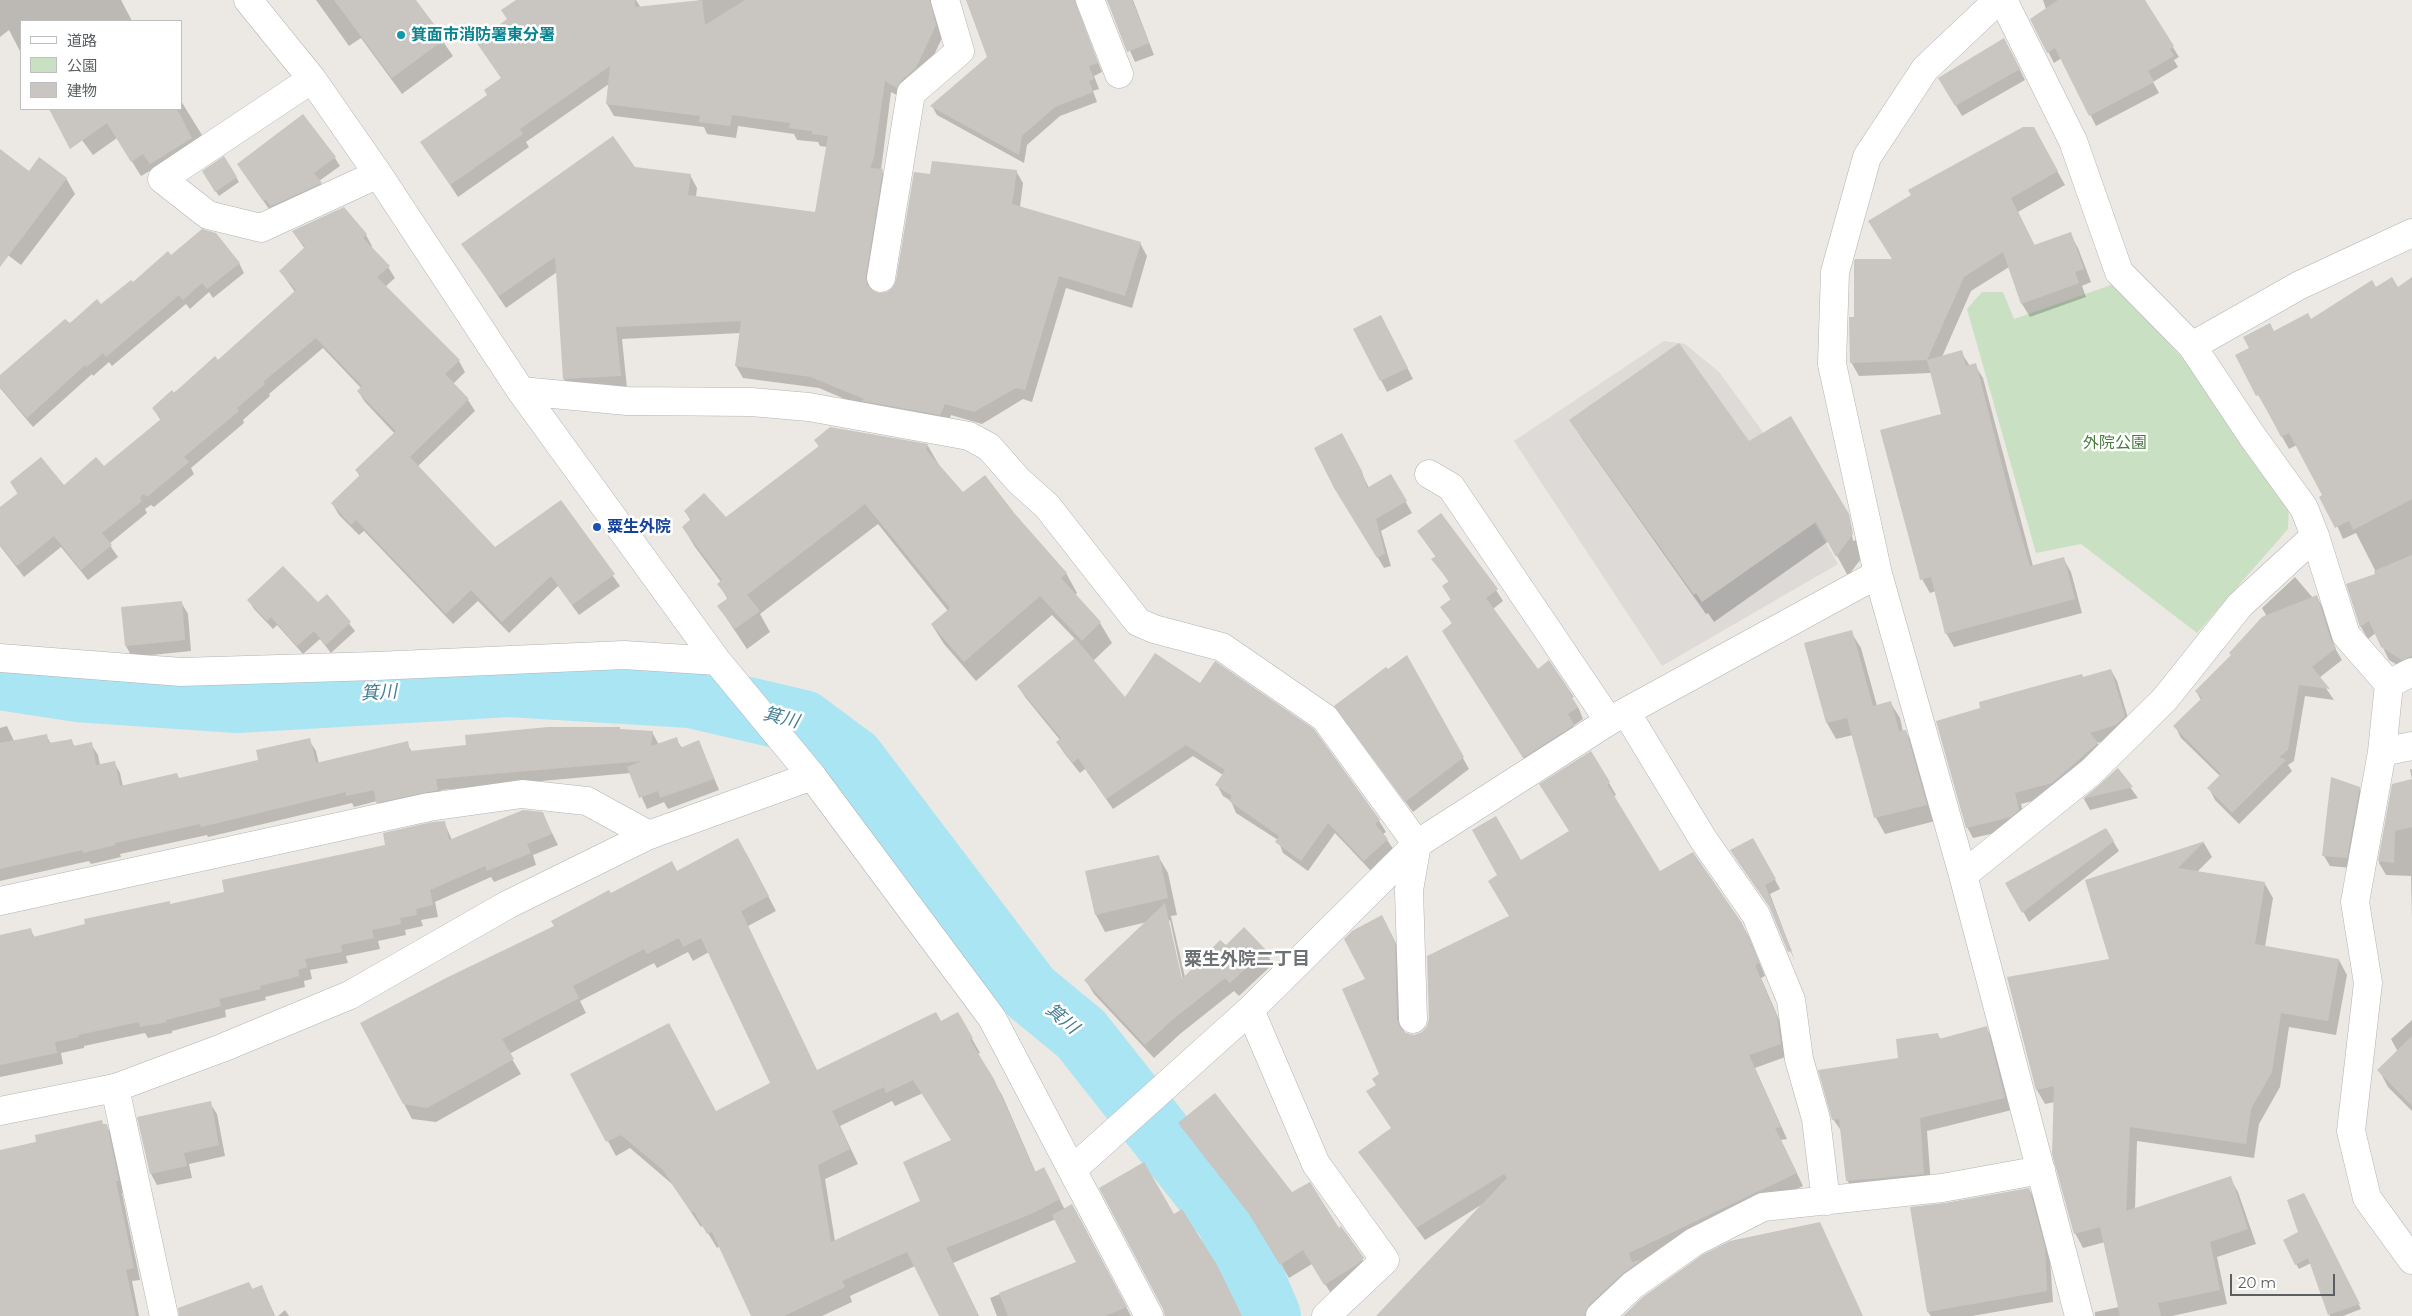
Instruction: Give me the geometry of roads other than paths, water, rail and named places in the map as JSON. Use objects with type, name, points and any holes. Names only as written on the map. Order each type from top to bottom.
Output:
[{"type":"street","points":[[248,0],[312,79],[378,174],[521,392],[717,662],[812,776],[992,1018],[1146,1315]]},
{"type":"street","points":[[881,278],[911,93],[960,51],[945,0]]},
{"type":"street","points":[[1090,0],[1119,74]]},
{"type":"street","points":[[1998,0],[1925,69],[1867,157],[1835,272],[1832,364],[1878,574],[1963,875],[2079,1316]]},
{"type":"street","points":[[2003,0],[2073,141],[2119,272],[2192,346],[2252,436],[2304,508],[2315,536],[2346,635],[2400,678],[2382,752],[2355,902],[2368,983],[2351,1131],[2367,1198],[2412,1260]]},
{"type":"street","points":[[312,79],[162,179],[208,215],[261,228],[378,174]]},
{"type":"street","points":[[2192,346],[2300,285],[2412,233]]},
{"type":"street","points":[[521,392],[627,401],[751,402],[809,407],[969,436],[989,448],[1047,506],[1138,622],[1154,630],[1222,647],[1325,718],[1417,844],[1409,890],[1413,1019]]},
{"type":"street","points":[[1429,474],[1451,487],[1618,717],[1756,915],[1791,1000],[1799,1059],[1816,1119],[1826,1201]]},
{"type":"street","points":[[1963,875],[2091,772],[2165,699],[2240,605],[2315,536]]},
{"type":"street","points":[[1072,1170],[1250,1010],[1417,844],[1618,717],[1878,574]]},
{"type":"street","points":[[0,658],[181,672],[386,666],[624,655],[717,662]]},
{"type":"street","points":[[2382,752],[2412,746]]},
{"type":"street","points":[[0,1111],[115,1088],[222,1048],[350,995],[507,904],[649,835],[812,776]]},
{"type":"street","points":[[0,901],[429,807],[522,794],[587,801],[649,835]]},
{"type":"street","points":[[1250,1010],[1316,1164],[1385,1260],[1326,1316]]},
{"type":"street","points":[[115,1088],[164,1316]]},
{"type":"street","points":[[1600,1316],[1633,1285],[1694,1242],[1763,1207],[1942,1188],[2041,1170]]},
{"type":"waterway","name":"箕川","points":[[0,678],[77,690],[237,701],[509,685],[691,696],[803,722],[853,759],[1030,992],[1081,1034],[1228,1220],[1269,1316]]},
{"type":"place","name":"箕面市消防署東分署","points":[[401,35]]},
{"type":"place","name":"粟生外院","points":[[597,527]]},
{"type":"district","name":"粟生外院二丁目","points":[[1247,960]]},
{"type":"park label","name":"外院公園","points":[[2115,443]]}]
